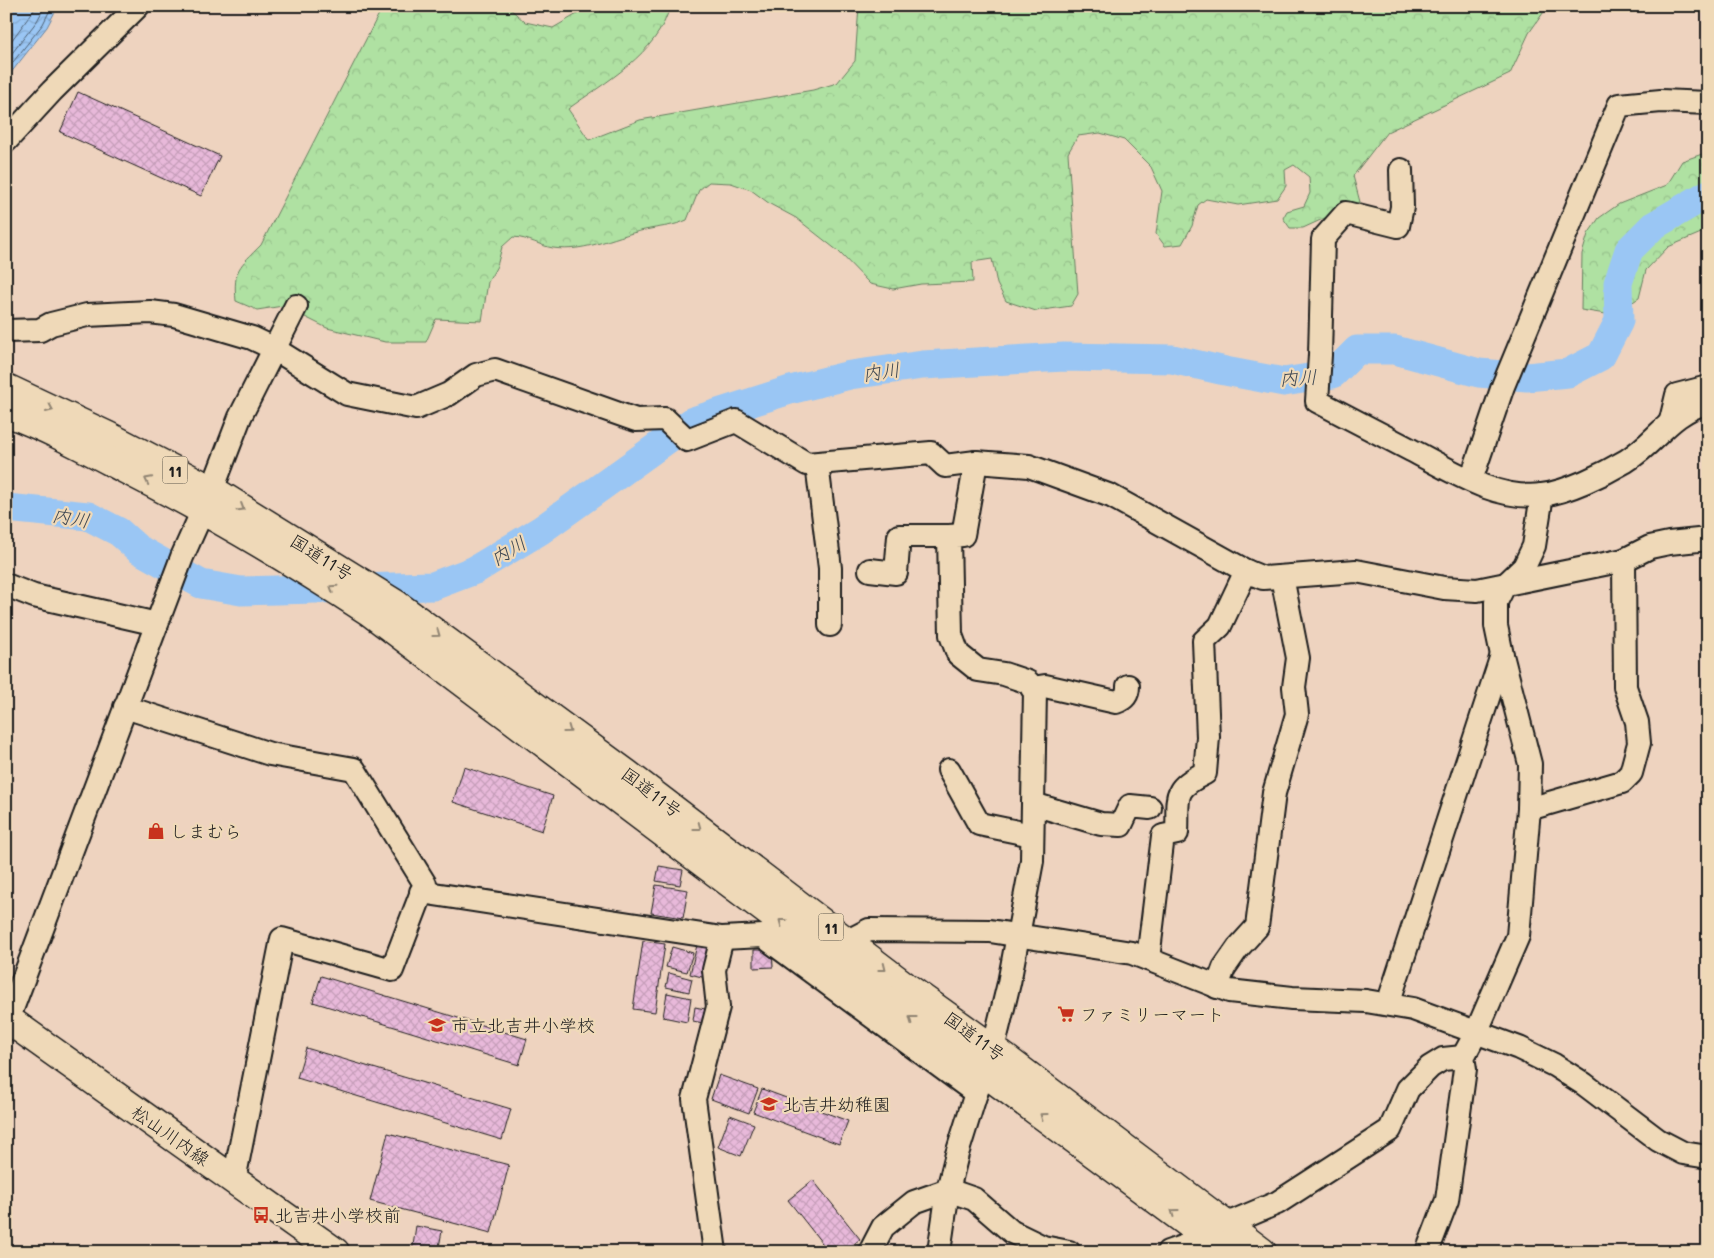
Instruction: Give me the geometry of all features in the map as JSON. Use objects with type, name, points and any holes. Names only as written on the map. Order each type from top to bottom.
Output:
[{"type":"main road","name":"国道11号","points":[[6,388],[108,436],[207,499],[297,564],[370,612],[985,1072],[1220,1238],[1262,1252]]},
{"type":"main road","name":"国道11号","points":[[6,412],[96,454],[207,499],[336,565],[397,605],[619,768],[848,940],[905,986],[985,1072]]},
{"type":"main road","name":"松山川内線","points":[[7,1021],[329,1249]]},
{"type":"street","points":[[6,141],[70,73],[138,6]]},
{"type":"street","points":[[1471,480],[1512,363],[1619,105],[1660,101],[1708,103]]},
{"type":"street","points":[[1401,170],[1402,207],[1398,226],[1346,213],[1323,239],[1317,401],[1471,480],[1510,494],[1542,495],[1584,482],[1626,461],[1652,440],[1671,420],[1695,406],[1708,402]]},
{"type":"street","points":[[7,1021],[182,557],[240,418],[273,348],[296,306]]},
{"type":"street","points":[[6,331],[40,330],[51,324],[87,315],[150,312],[174,315],[252,338],[273,348],[347,394],[416,408],[449,394],[476,375],[495,370],[636,420],[665,419],[687,440],[736,421],[807,464],[931,453],[946,466],[976,462],[1029,466],[1111,496],[1246,571],[1263,578],[1356,571],[1444,588],[1477,590],[1504,586],[1536,576],[1624,560],[1650,548],[1669,543],[1708,539]]},
{"type":"street","points":[[1671,420],[1677,395],[1708,387]]},
{"type":"street","points":[[870,570],[896,573],[899,536],[963,535],[976,462]]},
{"type":"street","points":[[817,464],[830,568],[830,625]]},
{"type":"street","points":[[1427,1252],[1447,1200],[1465,1069],[1463,1056],[1476,1033],[1518,936],[1529,809],[1530,764],[1502,655],[1496,626],[1496,602],[1504,586],[1524,566],[1534,546],[1542,495]]},
{"type":"street","points":[[938,1252],[948,1190],[985,1072],[1018,936],[1032,861],[1033,804],[1034,691],[1028,682],[1004,674],[978,670],[958,654],[951,634],[949,536]]},
{"type":"street","points":[[1529,809],[1622,782],[1631,773],[1639,743],[1637,722],[1625,687],[1624,560]]},
{"type":"street","points":[[1148,960],[1163,836],[1177,833],[1179,792],[1189,781],[1205,773],[1208,736],[1204,640],[1220,626],[1246,571]]},
{"type":"street","points":[[1217,986],[1224,968],[1238,948],[1257,927],[1274,793],[1297,714],[1294,687],[1298,658],[1282,577]]},
{"type":"street","points":[[6,585],[34,596],[157,624]]},
{"type":"street","points":[[1388,1004],[1502,655]]},
{"type":"street","points":[[1032,688],[1045,686],[1116,702],[1123,699],[1128,693],[1128,686]]},
{"type":"street","points":[[125,707],[270,754],[354,769],[425,884],[392,970],[282,939],[234,1180]]},
{"type":"street","points":[[949,770],[979,824],[1032,835]]},
{"type":"street","points":[[1033,804],[1101,824],[1121,825],[1130,806],[1150,808]]},
{"type":"street","points":[[422,892],[722,938],[763,936],[985,1072]]},
{"type":"street","points":[[848,940],[869,930],[990,931],[1132,953],[1229,991],[1283,997],[1388,1004],[1437,1016],[1554,1065],[1584,1084],[1658,1140],[1683,1153],[1708,1158]]},
{"type":"street","points":[[715,1252],[694,1100],[718,1006],[714,970],[722,938]]},
{"type":"street","points":[[1168,1252],[1220,1238],[1390,1130],[1408,1089],[1430,1067],[1443,1059],[1463,1056]]},
{"type":"street","points":[[870,1252],[883,1227],[914,1202],[948,1190],[974,1199],[1012,1232],[1043,1247],[1069,1252]]},
{"type":"green space","points":[[383,6],[507,6],[525,22],[553,28],[591,6],[670,6],[664,23],[642,53],[613,77],[568,109],[589,140],[640,120],[813,90],[837,83],[855,61],[859,6],[1548,6],[1529,33],[1510,74],[1387,132],[1353,176],[1360,202],[1303,228],[1290,228],[1283,218],[1287,211],[1304,206],[1310,193],[1309,177],[1294,165],[1285,170],[1286,186],[1277,199],[1238,205],[1206,199],[1198,205],[1192,226],[1182,244],[1165,246],[1156,234],[1162,191],[1151,167],[1124,140],[1100,133],[1078,136],[1068,153],[1078,294],[1071,306],[1036,311],[1006,301],[997,284],[992,259],[972,262],[973,282],[921,284],[893,289],[870,284],[838,251],[796,218],[770,204],[751,190],[731,183],[709,182],[699,190],[687,220],[677,224],[638,231],[590,246],[566,249],[544,246],[513,237],[502,247],[497,266],[488,282],[482,321],[436,319],[426,342],[385,342],[327,328],[283,306],[257,310],[236,301],[235,290],[239,269],[261,245]]},
{"type":"green space","points":[[1708,152],[1708,230],[1668,247],[1646,270],[1639,298],[1612,315],[1581,310],[1582,254],[1588,234],[1599,218],[1619,204],[1667,185],[1682,161]]},
{"type":"water","points":[[6,6],[58,6],[47,27],[6,79]]},
{"type":"building","points":[[78,92],[220,156],[201,196],[60,132]]},
{"type":"building","points":[[464,767],[553,796],[542,831],[453,802]]},
{"type":"building","points":[[659,866],[683,870],[680,885],[656,881]]},
{"type":"building","points":[[656,885],[688,890],[683,918],[651,913]]},
{"type":"building","points":[[643,941],[665,944],[655,1012],[633,1009]]},
{"type":"building","points":[[697,945],[712,949],[706,978],[690,974]]},
{"type":"building","points":[[672,947],[693,953],[687,972],[666,967]]},
{"type":"building","points":[[754,950],[772,950],[773,967],[754,968]]},
{"type":"building","points":[[669,973],[692,979],[689,992],[666,987]]},
{"type":"building","points":[[321,976],[527,1039],[519,1065],[313,1002]]},
{"type":"building","points":[[667,993],[691,998],[687,1022],[663,1017]]},
{"type":"building","points":[[695,1007],[710,1010],[708,1024],[693,1021]]},
{"type":"building","points":[[306,1048],[511,1109],[502,1140],[297,1078]]},
{"type":"building","points":[[719,1075],[758,1089],[749,1113],[711,1099]]},
{"type":"building","points":[[762,1089],[848,1121],[839,1144],[753,1112]]},
{"type":"building","points":[[730,1115],[754,1124],[741,1156],[718,1147]]},
{"type":"building","points":[[388,1133],[509,1165],[491,1233],[370,1201]]},
{"type":"building","points":[[813,1180],[860,1239],[844,1252],[829,1252],[788,1200]]},
{"type":"building","points":[[416,1226],[442,1231],[438,1252],[412,1252]]},
{"type":"waterway","name":"内川","points":[[6,508],[88,516],[119,532],[138,549],[201,584],[241,591],[433,586],[475,570],[541,530],[693,421],[790,390],[850,375],[923,365],[1064,357],[1172,359],[1284,382],[1333,374],[1357,350],[1395,350],[1479,373],[1527,377],[1568,373],[1601,356],[1619,321],[1618,283],[1629,250],[1653,226],[1708,194]]},
{"type":"place","name":"しまむら","points":[[156,831]]},
{"type":"place","name":"ファミリーマート","points":[[1066,1014]]},
{"type":"place","name":"市立北吉井小学校","points":[[437,1025]]},
{"type":"place","name":"北吉井幼稚園","points":[[769,1104]]},
{"type":"place","name":"北吉井小学校前","points":[[261,1215]]}]
